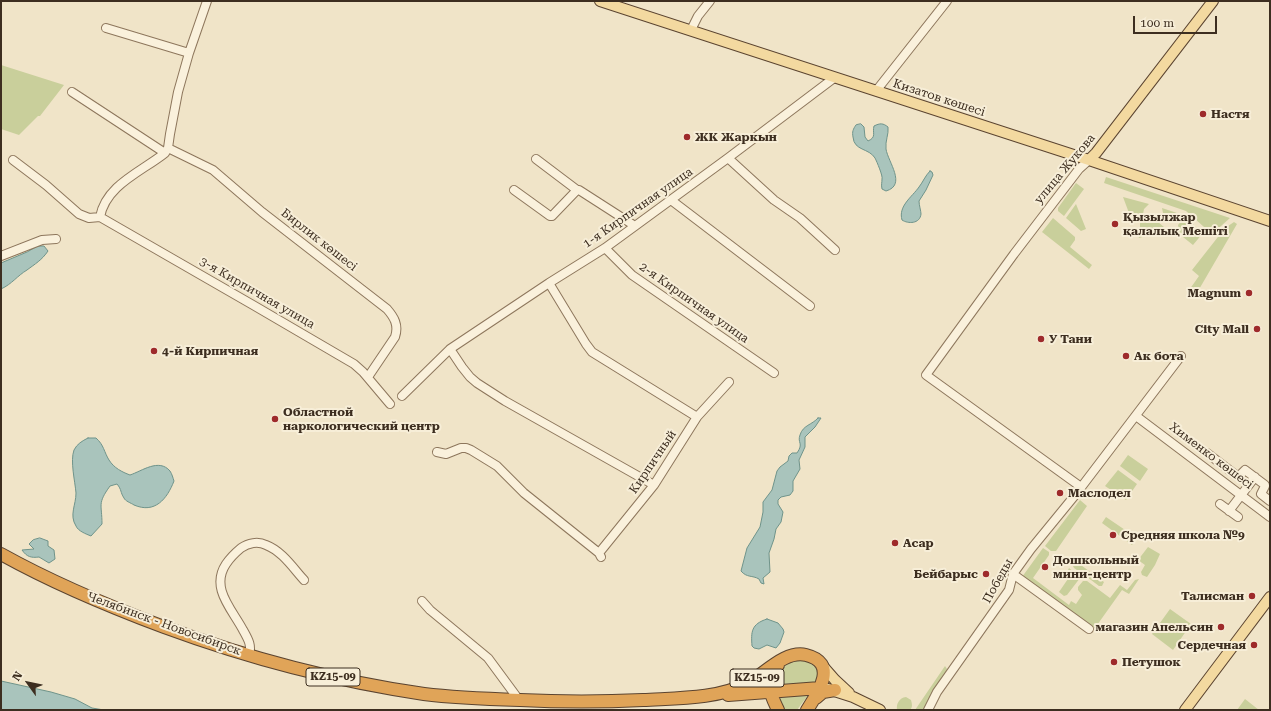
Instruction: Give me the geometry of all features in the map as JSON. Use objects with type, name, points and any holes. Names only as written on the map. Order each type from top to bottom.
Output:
[{"type":"highway","name":"Челябинск - Новосибирск","points":[[1,554],[64,586],[123,612],[209,644],[320,674],[404,690],[470,698],[594,702],[687,697],[734,690],[754,680],[785,659],[794,655],[803,655],[813,658],[821,664]]},
{"type":"highway","points":[[770,692],[769,684],[771,676],[775,668],[785,659]]},
{"type":"highway","points":[[809,707],[820,688],[824,674],[821,664]]},
{"type":"highway","points":[[771,676],[771,682],[775,687],[780,690],[788,690]]},
{"type":"highway","name":"KZ15-09","points":[[687,697],[820,688]]},
{"type":"highway","points":[[809,707],[822,692],[835,690]]},
{"type":"highway","name":"KZ15-09","points":[[770,692],[778,710]]},
{"type":"main road","name":"Кизатов көшесі","points":[[600,1],[1270,220]]},
{"type":"main road","name":"улица Жукова","points":[[1089,160],[1213,1]]},
{"type":"main road","points":[[1185,710],[1270,596]]},
{"type":"main road","points":[[821,664],[853,697]]},
{"type":"main road","points":[[820,688],[835,690],[880,710]]},
{"type":"street","points":[[100,217],[104,204],[122,182],[167,151],[178,92],[189,53],[207,1]]},
{"type":"street","points":[[691,30],[698,16],[710,1]]},
{"type":"street","points":[[876,91],[947,1]]},
{"type":"street","points":[[106,28],[189,53]]},
{"type":"street","name":"1-я Кирпичная улица","points":[[402,396],[450,348],[605,248],[834,78]]},
{"type":"street","name":"Бирлик көшесі","points":[[72,92],[167,151],[213,170],[262,212],[387,308],[394,319],[397,328],[396,337],[368,377]]},
{"type":"street","points":[[728,158],[774,200],[800,218],[835,250]]},
{"type":"street","points":[[536,159],[576,190],[579,190],[635,226]]},
{"type":"street","name":"3-я Кирпичная улица","points":[[13,160],[46,185],[79,214],[90,218],[100,217],[253,304],[354,364],[368,377],[390,404]]},
{"type":"street","name":"улица Жукова","points":[[1081,487],[926,375],[1079,169],[1089,160]]},
{"type":"street","points":[[514,190],[552,216],[576,190]]},
{"type":"street","points":[[671,200],[810,306]]},
{"type":"street","points":[[1,256],[42,240],[56,239]]},
{"type":"street","name":"2-я Кирпичная улица","points":[[605,248],[637,278],[774,373]]},
{"type":"street","points":[[549,283],[592,352],[697,417]]},
{"type":"street","points":[[450,348],[462,367],[477,383],[505,401],[654,485]]},
{"type":"street","name":"Победы","points":[[928,710],[937,692],[1009,590],[1013,574],[1181,356]]},
{"type":"street","name":"Кирпичный","points":[[437,452],[446,454],[460,448],[471,450],[496,466],[524,494],[600,555],[654,485],[697,417],[729,382]]},
{"type":"street","name":"Хименко көшесі","points":[[1136,416],[1270,517]]},
{"type":"street","points":[[1207,452],[1238,476],[1245,470],[1265,484],[1261,494],[1270,502]]},
{"type":"street","points":[[1229,511],[1255,477]]},
{"type":"street","points":[[1220,504],[1238,517]]},
{"type":"street","points":[[249,655],[251,649],[250,642],[235,614],[226,602],[220,585],[221,576],[230,558],[245,545],[261,542],[280,553],[304,580]]},
{"type":"street","points":[[1013,574],[1089,629]]},
{"type":"street","points":[[422,601],[430,610],[488,658],[519,700]]},
{"type":"green space","points":[[1,65],[64,85],[40,116],[38,116],[19,135],[1,129]]},
{"type":"green space","points":[[1106,177],[1230,218],[1212,234],[1186,211],[1104,183]]},
{"type":"green space","points":[[1076,183],[1084,189],[1064,216],[1058,211],[1058,208]]},
{"type":"green space","points":[[1123,197],[1149,204],[1144,209],[1143,214],[1138,216],[1129,213]]},
{"type":"green space","points":[[1076,204],[1086,229],[1081,231],[1066,218]]},
{"type":"green space","points":[[1162,208],[1180,214],[1174,222],[1167,222],[1162,218]]},
{"type":"green space","points":[[1185,217],[1203,233],[1193,245],[1178,233],[1178,225]]},
{"type":"green space","points":[[1053,218],[1075,237],[1075,240],[1070,247],[1092,265],[1089,269],[1042,232]]},
{"type":"green space","points":[[1145,219],[1149,223],[1158,222],[1164,227],[1164,231],[1139,238],[1136,231],[1140,227],[1140,222]]},
{"type":"green space","points":[[1234,222],[1237,224],[1194,298],[1187,293],[1199,276],[1192,270],[1225,228]]},
{"type":"green space","points":[[1128,455],[1148,469],[1140,481],[1120,466]]},
{"type":"green space","points":[[1118,470],[1137,484],[1126,500],[1105,486]]},
{"type":"green space","points":[[1080,500],[1087,506],[1056,551],[1051,551],[1045,546]]},
{"type":"green space","points":[[1106,517],[1134,536],[1135,540],[1132,545],[1102,523]]},
{"type":"green space","points":[[1148,547],[1160,554],[1147,577],[1142,575],[1141,572],[1145,565],[1138,560]]},
{"type":"green space","points":[[1043,548],[1049,552],[1049,555],[1033,578],[1069,605],[1071,601],[1076,604],[1082,595],[1078,590],[1078,587],[1083,581],[1087,581],[1110,598],[1120,585],[1127,590],[1135,580],[1139,579],[1129,594],[1122,590],[1095,628],[1022,577]]},
{"type":"green space","points":[[1074,560],[1104,582],[1102,586],[1099,586],[1087,577],[1086,574],[1084,575],[1074,568],[1072,564]]},
{"type":"green space","points":[[1069,568],[1080,578],[1067,595],[1064,596],[1059,592],[1072,573],[1068,570]]},
{"type":"green space","points":[[1170,609],[1191,624],[1173,650],[1152,634]]},
{"type":"green space","points":[[794,659],[809,661],[822,673],[816,683],[778,684],[774,682],[782,665]]},
{"type":"green space","points":[[945,666],[947,673],[926,710],[915,710]]},
{"type":"green space","points":[[812,690],[797,710],[782,710],[774,693]]},
{"type":"green space","points":[[906,697],[911,700],[911,709],[897,710],[898,702]]},
{"type":"green space","points":[[1245,699],[1259,710],[1237,710]]},
{"type":"water","points":[[861,124],[864,127],[865,137],[868,141],[873,136],[874,126],[881,124],[888,127],[886,149],[896,179],[892,188],[886,191],[882,189],[882,175],[875,158],[854,142],[853,129],[856,125]]},
{"type":"water","points":[[930,171],[933,175],[919,201],[921,213],[920,217],[918,220],[913,222],[902,220],[902,210],[906,202]]},
{"type":"water","points":[[38,246],[44,246],[48,251],[38,262],[1,289],[1,263]]},
{"type":"water","points":[[818,418],[821,418],[815,427],[805,437],[805,447],[799,460],[800,469],[793,481],[793,491],[790,495],[781,497],[778,500],[778,504],[783,512],[781,522],[776,529],[769,553],[770,572],[763,578],[764,584],[761,583],[759,579],[745,575],[741,571],[747,548],[760,527],[763,502],[772,490],[777,471],[788,461],[789,456],[792,453],[797,453],[800,447],[799,438],[803,429]]},
{"type":"water","points":[[88,438],[96,438],[101,443],[111,463],[124,473],[130,475],[156,465],[166,467],[170,471],[174,481],[164,499],[148,508],[134,505],[126,500],[117,484],[110,486],[103,497],[101,504],[102,524],[91,536],[77,528],[73,518],[76,493],[73,455],[77,446]]},
{"type":"water","points":[[40,538],[48,541],[48,546],[54,550],[55,559],[49,563],[39,557],[29,556],[22,550],[34,549],[29,544],[33,540]]},
{"type":"water","points":[[767,619],[778,623],[783,629],[784,632],[780,643],[776,648],[767,645],[759,649],[754,648],[752,646],[753,629],[758,623]]},
{"type":"water","points":[[1,681],[51,692],[75,699],[92,708],[104,710],[1,710]]},
{"type":"place","name":"Настя","points":[[1203,114]]},
{"type":"place","name":"ЖК Жаркын","points":[[687,137]]},
{"type":"place","name":"Қызылжар қалалық Мешіті","points":[[1115,224]]},
{"type":"place","name":"Magnum","points":[[1249,293]]},
{"type":"place","name":"City Mall","points":[[1257,329]]},
{"type":"place","name":"У Тани","points":[[1041,339]]},
{"type":"place","name":"4-й Кирпичная","points":[[154,351]]},
{"type":"place","name":"Ак бота","points":[[1126,356]]},
{"type":"place","name":"Областной наркологический центр","points":[[275,419]]},
{"type":"place","name":"Маслодел","points":[[1060,493]]},
{"type":"place","name":"Средняя школа №9","points":[[1113,535]]},
{"type":"place","name":"Асар","points":[[895,543]]},
{"type":"place","name":"Дошкольный мини-центр","points":[[1045,567]]},
{"type":"place","name":"Бейбарыс","points":[[986,574]]},
{"type":"place","name":"Талисман","points":[[1252,596]]},
{"type":"place","name":"магазин Апельсин","points":[[1221,627]]},
{"type":"place","name":"Сердечная","points":[[1254,645]]},
{"type":"place","name":"Петушок","points":[[1114,662]]}]
